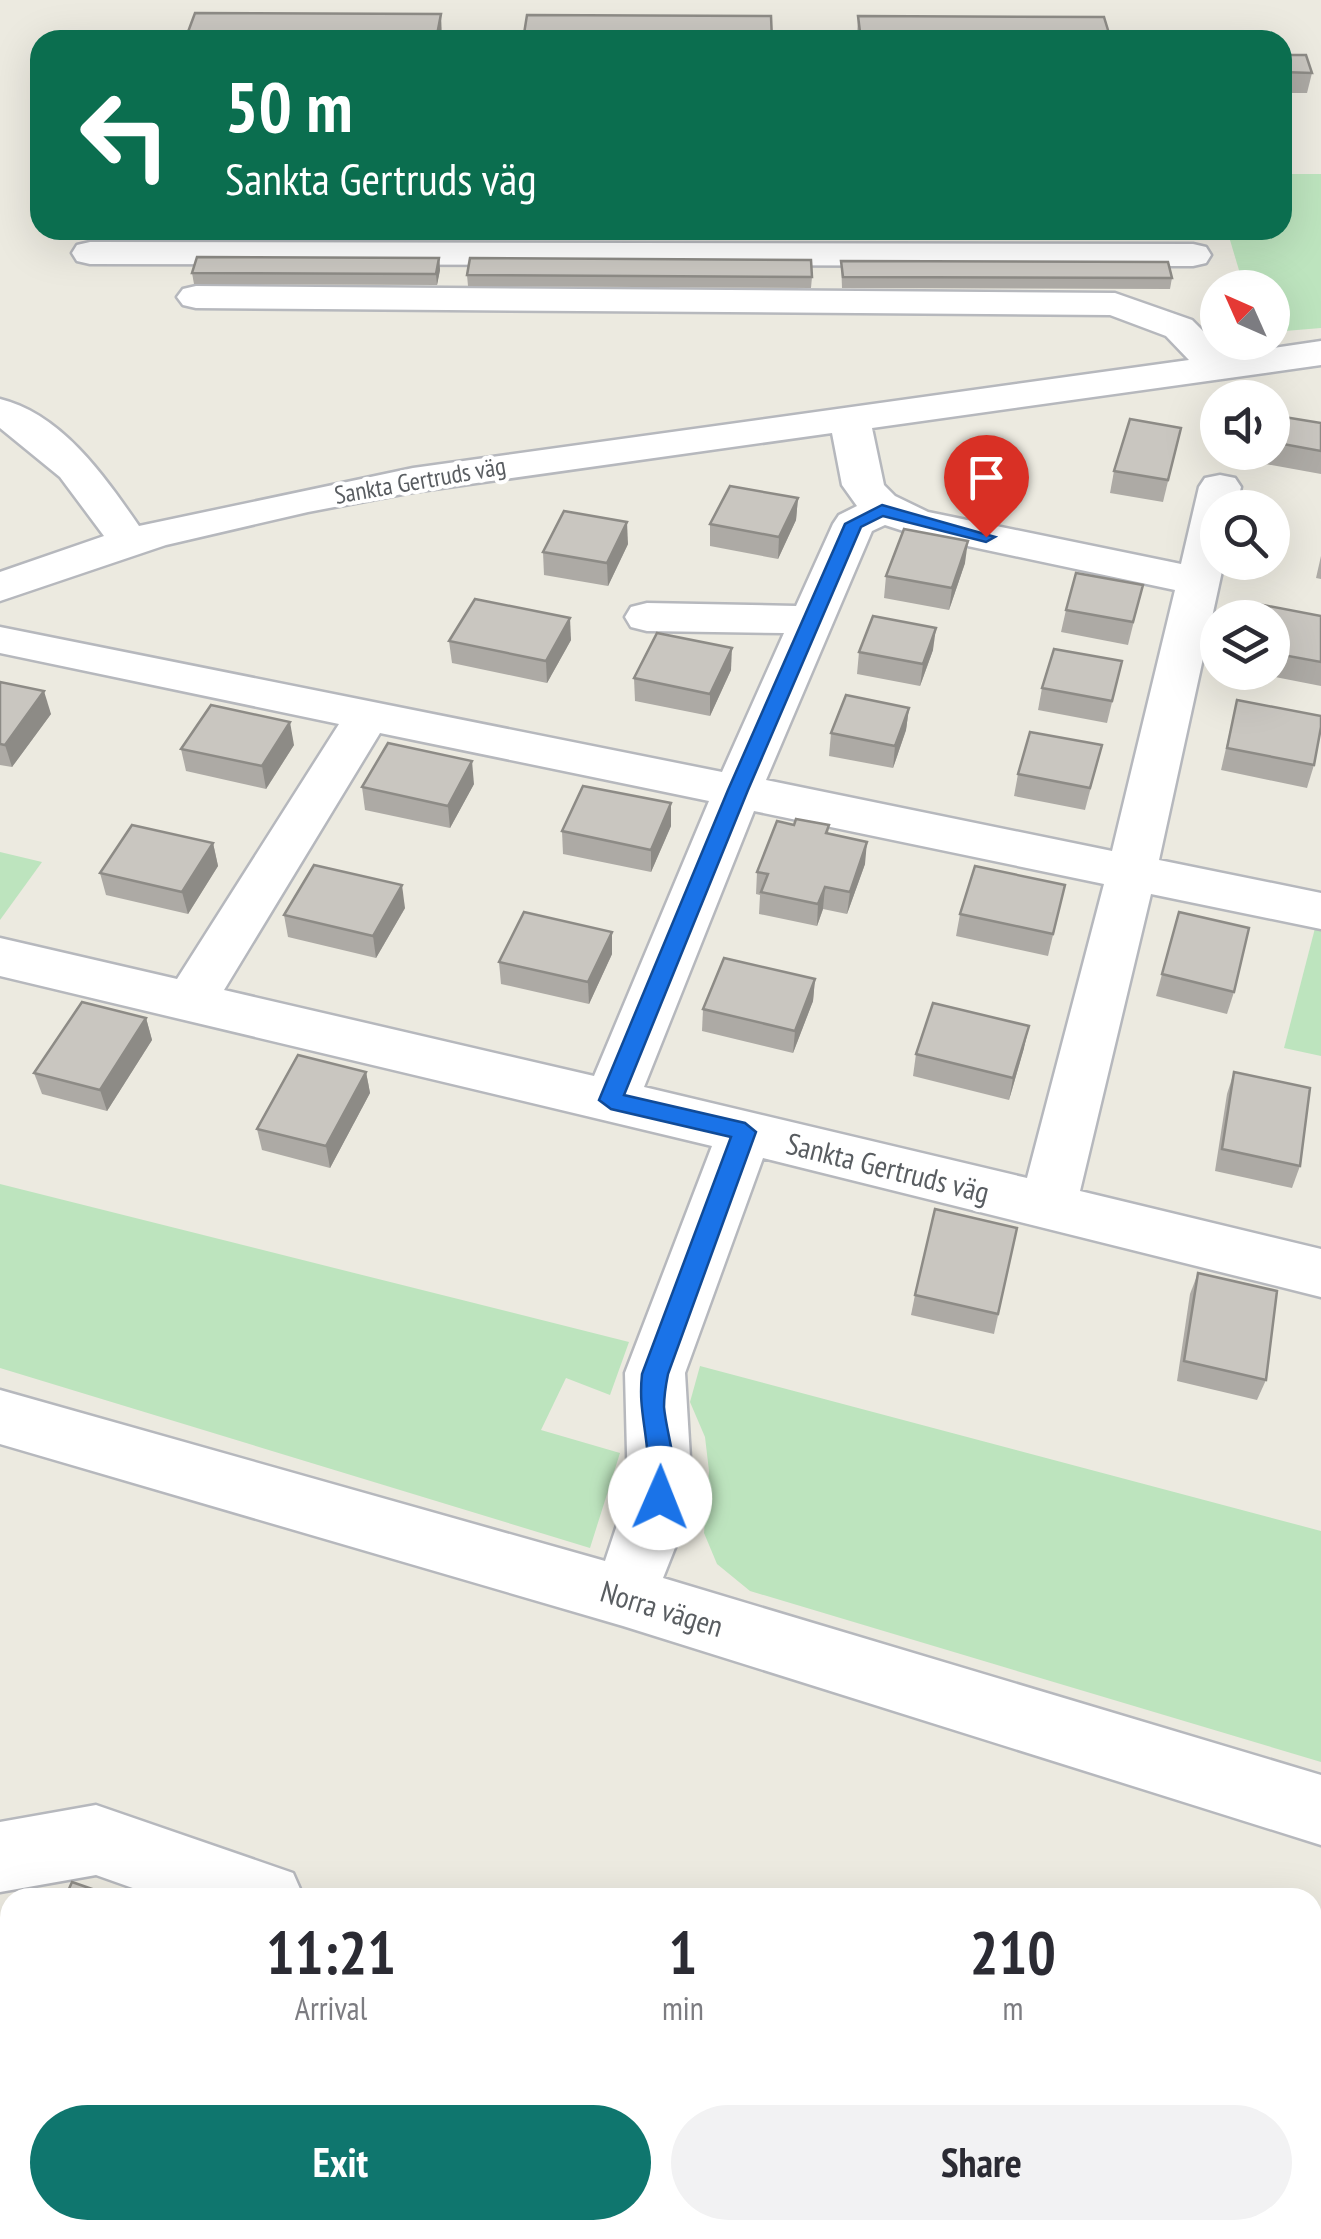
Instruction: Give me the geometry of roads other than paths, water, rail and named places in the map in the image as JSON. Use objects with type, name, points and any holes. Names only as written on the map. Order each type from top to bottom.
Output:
[{"type":"street","points":[[447,298],[456,242]]},
{"type":"street","points":[[90,252],[456,242],[828,242],[1192,253]]},
{"type":"street","points":[[828,242],[830,302]]},
{"type":"street","points":[[196,297],[1115,304],[1180,328],[1216,367]]},
{"type":"street","name":"Sankta Gertruds väg","points":[[0,588],[130,543],[292,503],[412,480],[1321,354]]},
{"type":"street","points":[[0,410],[52,442],[82,473],[130,543]]},
{"type":"street","points":[[850,420],[864,494],[882,510],[916,522],[1197,581]]},
{"type":"street","points":[[1048,1206],[1132,871],[1220,487]]},
{"type":"street","points":[[611,1100],[738,790],[854,524],[882,510]]},
{"type":"street","points":[[647,616],[812,620]]},
{"type":"street","points":[[4,640],[1321,910]]},
{"type":"street","points":[[190,1002],[368,714]]},
{"type":"street","name":"Sankta Gertruds väg","points":[[0,957],[745,1132],[1321,1273]]},
{"type":"street","points":[[623,1596],[660,1498],[661,1450],[652,1405],[655,1374],[745,1132]]},
{"type":"street","name":"Norra vägen","points":[[0,1417],[623,1596],[1321,1810]]},
{"type":"street","points":[[0,1858],[204,1888]]}]
